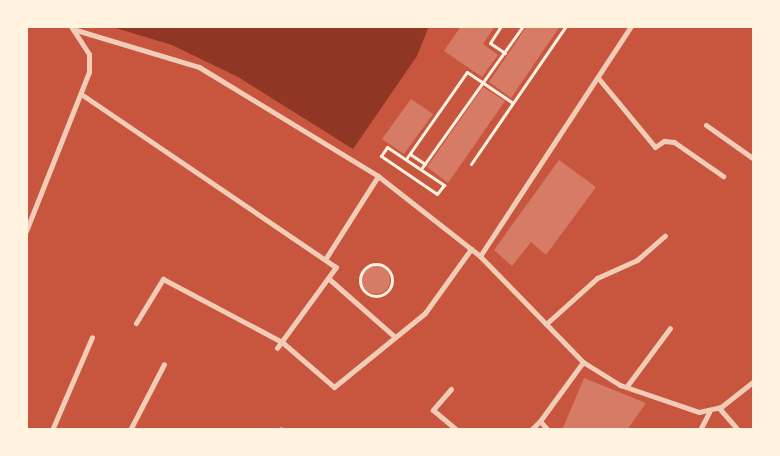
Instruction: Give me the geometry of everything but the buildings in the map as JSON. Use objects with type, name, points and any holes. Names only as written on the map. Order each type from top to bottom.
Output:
[{"type":"street","points":[[480,256],[600,79],[631,26]]},
{"type":"street","points":[[26,231],[89,72],[88,54],[73,28]]},
{"type":"street","points":[[73,28],[199,67],[378,176],[480,256],[583,362],[626,386],[692,411],[709,412],[719,408],[754,381]]},
{"type":"street","points":[[600,79],[656,147],[664,141],[674,142],[723,176]]},
{"type":"street","points":[[81,94],[172,160],[326,258],[336,267],[277,348]]},
{"type":"street","points":[[706,124],[754,159]]},
{"type":"street","points":[[326,258],[378,176]]},
{"type":"street","points":[[546,324],[597,278],[636,260],[665,236]]},
{"type":"street","points":[[136,323],[163,279],[282,342],[334,386],[425,313],[471,249]]},
{"type":"street","points":[[328,278],[395,337]]},
{"type":"street","points":[[626,386],[670,328]]},
{"type":"street","points":[[52,430],[92,338]]},
{"type":"street","points":[[531,430],[540,421],[583,362]]},
{"type":"street","points":[[130,430],[164,364]]},
{"type":"street","points":[[451,389],[433,410],[457,430]]},
{"type":"street","points":[[719,408],[738,430]]},
{"type":"street","points":[[700,430],[709,412]]},
{"type":"street","points":[[540,421],[548,430]]},
{"type":"path","points":[[502,26],[490,43],[505,53]]},
{"type":"path","points":[[421,169],[523,26]]},
{"type":"path","points":[[471,164],[566,26]]},
{"type":"path","points":[[406,159],[467,72],[513,103]]},
{"type":"path","points":[[387,147],[406,159],[444,184],[437,194],[380,156],[387,147]]},
{"type":"path","points":[[410,154],[425,164]]},
{"type":"path","points":[[370,264],[383,264],[394,282],[384,296],[371,297],[361,287],[360,274],[370,264]]},
{"type":"shaded area","points":[[109,26],[429,26],[417,56],[353,149],[238,77],[172,45]]}]
